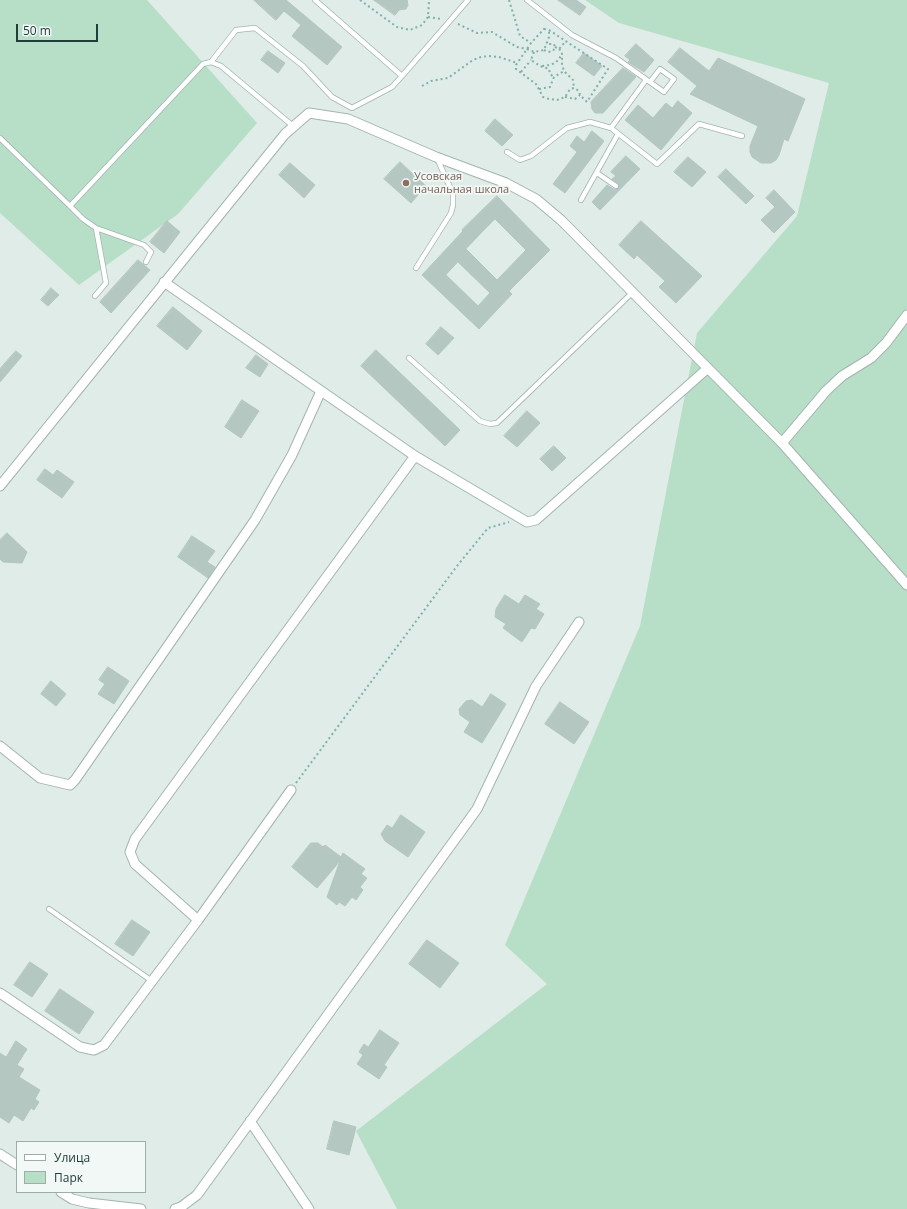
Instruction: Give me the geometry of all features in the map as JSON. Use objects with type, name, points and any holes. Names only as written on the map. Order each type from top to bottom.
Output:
[{"type":"street","points":[[0,486],[285,134],[309,113],[348,119],[436,157],[506,183],[536,199],[561,220],[782,443],[907,585]]},
{"type":"street","points":[[164,282],[321,392],[416,456],[527,522],[536,520],[708,368]]},
{"type":"street","points":[[782,443],[826,391],[842,376],[871,358],[886,343],[907,315]]},
{"type":"street","points":[[0,746],[40,778],[70,785],[75,780],[256,520],[292,455],[321,392]]},
{"type":"street","points":[[198,920],[135,864],[130,852],[135,839],[416,456]]},
{"type":"street","points":[[174,1209],[181,1207],[197,1195],[477,809],[536,686],[579,622]]},
{"type":"street","points":[[0,993],[80,1047],[94,1050],[104,1045],[198,920],[291,790]]},
{"type":"street","points":[[250,1121],[309,1209]]},
{"type":"street","points":[[0,1154],[16,1164]]},
{"type":"street","points":[[63,1193],[72,1199],[141,1209]]},
{"type":"lane","points":[[315,0],[402,76]]},
{"type":"lane","points":[[211,62],[236,30],[255,28],[302,66],[332,98],[352,108],[392,87],[468,0]]},
{"type":"lane","points":[[526,0],[572,35],[616,58],[648,81],[664,92],[674,79],[660,69],[648,81],[611,128]]},
{"type":"lane","points":[[70,206],[203,64],[211,62],[221,66],[293,126]]},
{"type":"lane","points":[[507,152],[520,160],[531,156],[567,128],[590,122],[611,128],[657,164],[699,124],[742,136]]},
{"type":"lane","points":[[581,200],[618,134]]},
{"type":"lane","points":[[0,138],[83,219],[96,228],[144,245],[151,252],[146,262]]},
{"type":"lane","points":[[416,268],[451,213],[453,205],[453,194],[436,157]]},
{"type":"lane","points":[[597,173],[616,186]]},
{"type":"lane","points":[[95,296],[106,283],[96,228]]},
{"type":"lane","points":[[409,358],[480,422],[490,424],[497,423],[633,292]]},
{"type":"lane","points":[[48,909],[152,982]]},
{"type":"path","points":[[360,0],[397,27],[410,30],[422,25],[428,17],[427,0]]},
{"type":"path","points":[[509,0],[520,36],[531,43]]},
{"type":"path","points":[[428,17],[454,22],[477,33],[492,32],[517,47],[534,52],[544,50],[548,52],[553,50],[555,47]]},
{"type":"path","points":[[546,44],[554,44],[555,47],[560,49],[562,52],[562,65],[564,71],[572,80],[574,88],[579,91],[580,95],[587,102],[608,69],[549,30],[544,29],[531,43],[517,63],[516,69],[536,84],[543,97],[557,100],[565,97],[575,99],[580,95]]},
{"type":"path","points":[[544,50],[549,37],[549,30]]},
{"type":"path","points":[[560,49],[566,41]]},
{"type":"path","points":[[521,72],[531,60],[534,52]]},
{"type":"path","points":[[540,66],[552,65],[559,61],[562,52]]},
{"type":"path","points":[[422,86],[431,81],[448,78],[473,60],[481,57],[500,57],[517,63]]},
{"type":"path","points":[[531,60],[548,69],[550,74],[554,77]]},
{"type":"path","points":[[539,89],[550,87],[554,77],[564,71]]},
{"type":"path","points":[[565,97],[570,89],[574,88]]},
{"type":"path","points":[[291,790],[457,566],[488,528],[520,519]]},
{"type":"green space","points":[[0,0],[147,0],[257,123],[178,214],[79,285],[0,213]]},
{"type":"green space","points":[[585,0],[907,0],[907,1209],[397,1209],[356,1131],[547,984],[505,945],[640,626],[697,333],[797,216],[829,83],[619,23]]},
{"type":"building","points":[[254,0],[286,0],[342,47],[327,65],[292,36],[301,25],[284,11],[276,20]]},
{"type":"building","points":[[374,0],[407,0],[408,5],[406,9],[399,10],[395,15]]},
{"type":"building","points":[[558,0],[576,0],[586,7],[580,15]]},
{"type":"building","points":[[636,44],[654,60],[644,72],[628,62],[630,60],[625,56]]},
{"type":"building","points":[[680,48],[709,71],[718,58],[805,99],[788,141],[784,139],[776,160],[771,163],[761,163],[752,157],[750,146],[758,126],[690,94],[697,86],[668,62]]},
{"type":"building","points":[[268,51],[285,63],[278,73],[261,60]]},
{"type":"building","points":[[584,53],[602,66],[594,76],[576,63]]},
{"type":"building","points":[[623,68],[636,77],[603,113],[595,113],[592,109],[591,102]]},
{"type":"building","points":[[678,101],[692,113],[661,150],[625,120],[638,105],[653,118],[666,103],[672,108]]},
{"type":"building","points":[[495,119],[513,135],[502,146],[485,131]]},
{"type":"building","points":[[592,131],[604,141],[565,193],[553,184],[577,152],[570,146],[577,136],[584,142]]},
{"type":"building","points":[[626,156],[640,169],[600,210],[592,202],[607,185],[615,190],[619,188],[619,184],[612,179],[616,176],[611,172]]},
{"type":"building","points":[[688,157],[706,172],[692,187],[674,172]]},
{"type":"building","points":[[400,162],[426,186],[411,203],[384,179]]},
{"type":"building","points":[[290,163],[315,185],[304,198],[279,175]]},
{"type":"building","points":[[726,169],[754,196],[746,204],[718,177]]},
{"type":"building","points":[[774,190],[795,212],[774,233],[761,220],[775,207],[766,198]]},
{"type":"building","points":[[497,196],[550,250],[509,291],[512,294],[479,329],[422,275],[463,231],[462,230]],"holes":[[[495,219],[526,250],[497,280],[466,249]],[[458,262],[490,293],[478,306],[446,275]]]},
{"type":"building","points":[[167,221],[180,232],[164,253],[150,242]]},
{"type":"building","points":[[641,221],[702,276],[676,303],[659,287],[665,281],[637,255],[634,259],[619,245]]},
{"type":"building","points":[[138,260],[150,270],[111,313],[100,302]]},
{"type":"building","points":[[51,288],[59,295],[48,306],[41,300]]},
{"type":"building","points":[[173,307],[202,331],[187,350],[157,326]]},
{"type":"building","points":[[441,327],[454,338],[438,355],[426,344]]},
{"type":"building","points":[[376,350],[460,430],[445,446],[361,366]]},
{"type":"building","points":[[16,351],[22,356],[0,382],[0,369]]},
{"type":"building","points":[[256,355],[268,364],[260,377],[246,368]]},
{"type":"building","points":[[242,400],[259,411],[241,438],[225,427]]},
{"type":"building","points":[[527,411],[540,423],[517,447],[504,436]]},
{"type":"building","points":[[554,446],[566,458],[552,471],[540,459]]},
{"type":"building","points":[[45,469],[53,475],[57,470],[74,482],[62,498],[37,480]]},
{"type":"building","points":[[7,533],[27,552],[22,563],[3,562],[0,559],[0,540]]},
{"type":"building","points":[[192,536],[215,551],[207,562],[215,567],[208,578],[178,557]]},
{"type":"building","points":[[505,595],[519,604],[525,595],[540,604],[536,609],[544,614],[535,629],[531,628],[522,642],[503,628],[506,624],[495,617],[496,609]]},
{"type":"building","points":[[108,667],[129,681],[114,704],[98,694],[105,684],[99,680]]},
{"type":"building","points":[[51,681],[66,694],[56,706],[41,694]]},
{"type":"building","points":[[491,694],[506,704],[482,743],[464,732],[470,722],[460,715],[459,709],[466,701],[472,700],[482,707]]},
{"type":"building","points":[[560,702],[589,722],[574,744],[545,724]]},
{"type":"building","points":[[401,815],[425,832],[408,857],[385,841],[381,834],[387,825],[392,828]]},
{"type":"building","points":[[311,843],[318,843],[323,847],[325,845],[341,857],[343,853],[365,869],[361,874],[367,878],[360,887],[363,890],[356,900],[352,897],[345,906],[339,902],[337,905],[327,897],[340,861],[317,888],[292,867]]},
{"type":"building","points":[[132,920],[150,932],[133,956],[115,944]]},
{"type":"building","points":[[427,940],[459,963],[440,988],[409,964]]},
{"type":"building","points":[[30,962],[48,974],[32,997],[14,985]]},
{"type":"building","points":[[60,989],[94,1012],[79,1034],[45,1011]]},
{"type":"building","points":[[380,1030],[399,1043],[384,1065],[387,1067],[379,1079],[357,1064],[363,1055],[359,1052],[364,1044],[368,1047]]},
{"type":"building","points":[[16,1041],[27,1049],[17,1065],[24,1069],[19,1077],[40,1090],[35,1099],[39,1102],[34,1110],[31,1108],[23,1121],[14,1115],[9,1123],[0,1117],[0,1053],[6,1057]]},
{"type":"building","points":[[334,1121],[356,1127],[349,1155],[327,1149]]},
{"type":"place","name":"Усовская начальная школа","points":[[406,183]]}]
